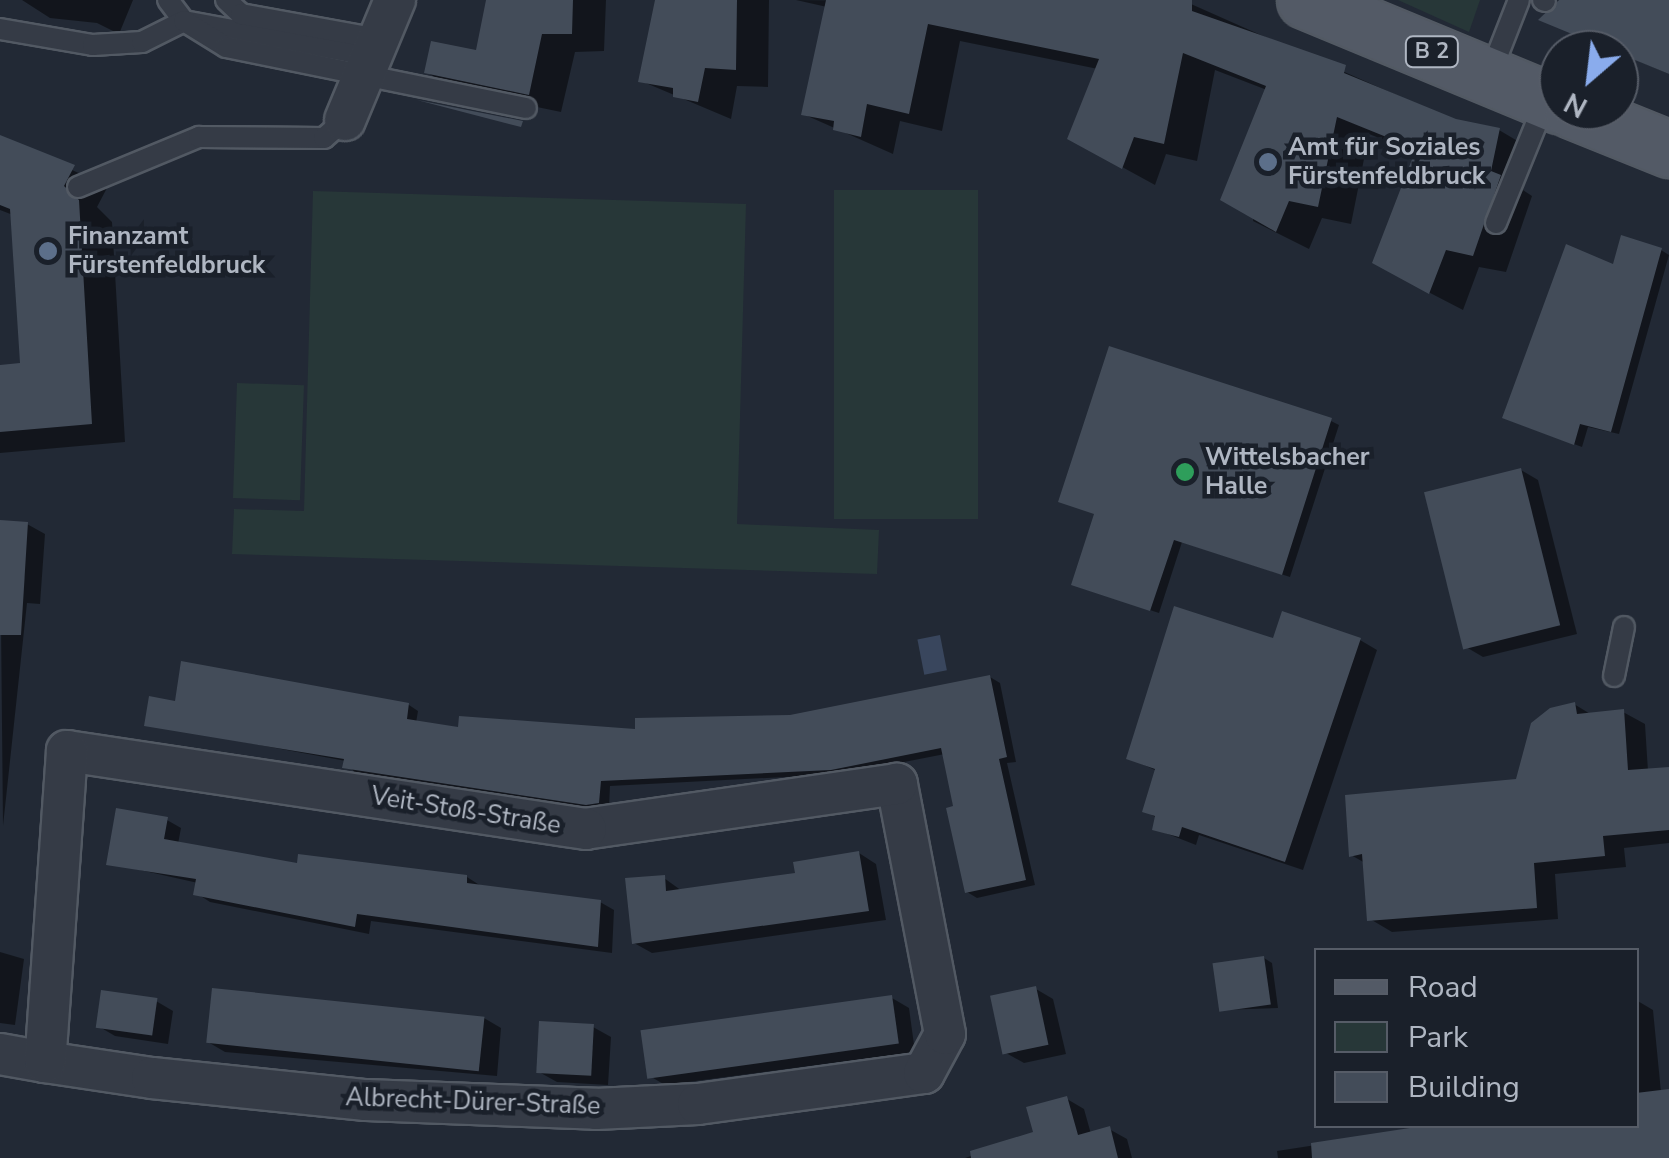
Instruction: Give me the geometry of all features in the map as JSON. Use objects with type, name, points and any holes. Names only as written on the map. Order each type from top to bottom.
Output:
[{"type":"main road","name":"B 2","points":[[1305,0],[1539,97]]},
{"type":"main road","name":"B 2","points":[[1622,130],[1669,149]]},
{"type":"street","points":[[345,120],[395,0]]},
{"type":"street","name":"Veit-Stoß-Straße","points":[[45,1062],[67,751],[586,829],[897,784],[945,1034],[938,1057]]},
{"type":"street","name":"Albrecht-Dürer-Straße","points":[[0,1054],[366,1100],[596,1109],[698,1104],[924,1073],[938,1057]]},
{"type":"lane","points":[[168,0],[184,21]]},
{"type":"lane","points":[[226,0],[241,14],[526,108]]},
{"type":"lane","points":[[1490,76],[1519,0]]},
{"type":"lane","points":[[0,29],[93,46],[142,42],[184,21],[372,55]]},
{"type":"lane","points":[[78,188],[199,137],[324,138],[345,120]]},
{"type":"lane","points":[[1496,224],[1546,130]]},
{"type":"lane","points":[[1614,676],[1624,627]]},
{"type":"green space","points":[[1398,0],[1480,0],[1469,32]]},
{"type":"green space","points":[[834,190],[978,190],[978,519],[834,519]]},
{"type":"green space","points":[[313,191],[746,204],[737,524],[879,530],[877,574],[232,554],[234,509],[304,511]]},
{"type":"green space","points":[[237,383],[304,385],[300,500],[233,498]]},
{"type":"water","points":[[940,635],[947,670],[924,675],[917,639]]},
{"type":"building","points":[[486,0],[573,0],[572,34],[542,34],[529,95],[424,73],[431,41],[476,50]]},
{"type":"building","points":[[655,0],[737,0],[736,70],[705,68],[698,102],[673,97],[673,88],[638,82]]},
{"type":"building","points":[[826,0],[1192,0],[1192,11],[1346,65],[1344,73],[1456,119],[1500,128],[1491,171],[1501,175],[1473,256],[1446,250],[1429,294],[1372,263],[1416,149],[1337,117],[1318,207],[1289,201],[1276,232],[1220,200],[1266,86],[1183,53],[1164,144],[1134,137],[1122,169],[1067,139],[1099,59],[928,24],[909,114],[867,104],[861,137],[833,130],[834,121],[801,115]]},
{"type":"building","points":[[1559,0],[1669,0],[1669,74],[1639,62],[1639,30],[1562,30],[1538,20]]},
{"type":"building","points":[[417,100],[523,121],[521,127]]},
{"type":"building","name":"Finanzamt Fürstenfeldbruck","points":[[0,135],[75,165],[64,186],[79,200],[92,424],[0,432],[0,365],[20,363],[10,209],[0,205]]},
{"type":"building","points":[[1621,235],[1662,248],[1611,432],[1580,424],[1574,445],[1502,418],[1566,244],[1613,264]]},
{"type":"building","points":[[1109,346],[1332,418],[1282,575],[1174,540],[1150,611],[1071,585],[1094,514],[1058,502]]},
{"type":"building","points":[[1521,468],[1560,625],[1463,649],[1424,492]]},
{"type":"building","points":[[0,520],[28,522],[21,635],[0,635]]},
{"type":"building","points":[[1174,606],[1273,638],[1282,611],[1361,638],[1285,862],[1182,827],[1179,837],[1152,830],[1155,816],[1142,812],[1155,769],[1126,759]]},
{"type":"building","points":[[181,661],[409,703],[407,719],[458,727],[459,716],[635,729],[635,718],[790,715],[990,675],[1007,757],[999,759],[1026,880],[965,893],[946,808],[953,806],[941,748],[831,770],[601,781],[599,803],[586,805],[342,768],[344,759],[144,726],[149,696],[175,701]]},
{"type":"building","points":[[1575,702],[1577,714],[1624,709],[1628,770],[1669,767],[1669,830],[1603,836],[1605,856],[1534,863],[1537,908],[1367,921],[1362,854],[1349,857],[1345,795],[1516,779],[1531,723],[1550,708]]},
{"type":"building","points":[[116,808],[168,817],[164,839],[297,863],[298,854],[467,875],[467,883],[601,900],[598,947],[357,914],[355,927],[193,895],[196,879],[106,865]]},
{"type":"building","points":[[859,851],[869,911],[632,944],[625,878],[665,875],[666,891],[795,873],[793,862]]},
{"type":"building","points":[[1264,956],[1271,1005],[1219,1012],[1213,963]]},
{"type":"building","points":[[1036,986],[1048,1045],[1003,1054],[990,996]]},
{"type":"building","points":[[212,988],[484,1017],[479,1071],[206,1043]]},
{"type":"building","points":[[101,990],[157,998],[152,1036],[96,1028]]},
{"type":"building","points":[[892,995],[899,1044],[647,1079],[640,1030]]},
{"type":"building","points":[[539,1021],[594,1024],[591,1076],[536,1073]]},
{"type":"building","points":[[1669,1089],[1669,1158],[1312,1158],[1311,1143],[1410,1128],[1639,1128],[1639,1093]]},
{"type":"building","points":[[1067,1096],[1078,1135],[1110,1126],[1118,1158],[971,1158],[970,1151],[1033,1132],[1026,1107]]},
{"type":"place","name":"Amt für Soziales Fürstenfeldbruck","points":[[1268,162]]},
{"type":"place","name":"Finanzamt Fürstenfeldbruck","points":[[48,251]]},
{"type":"place","name":"Wittelsbacher Halle","points":[[1185,472]]}]
